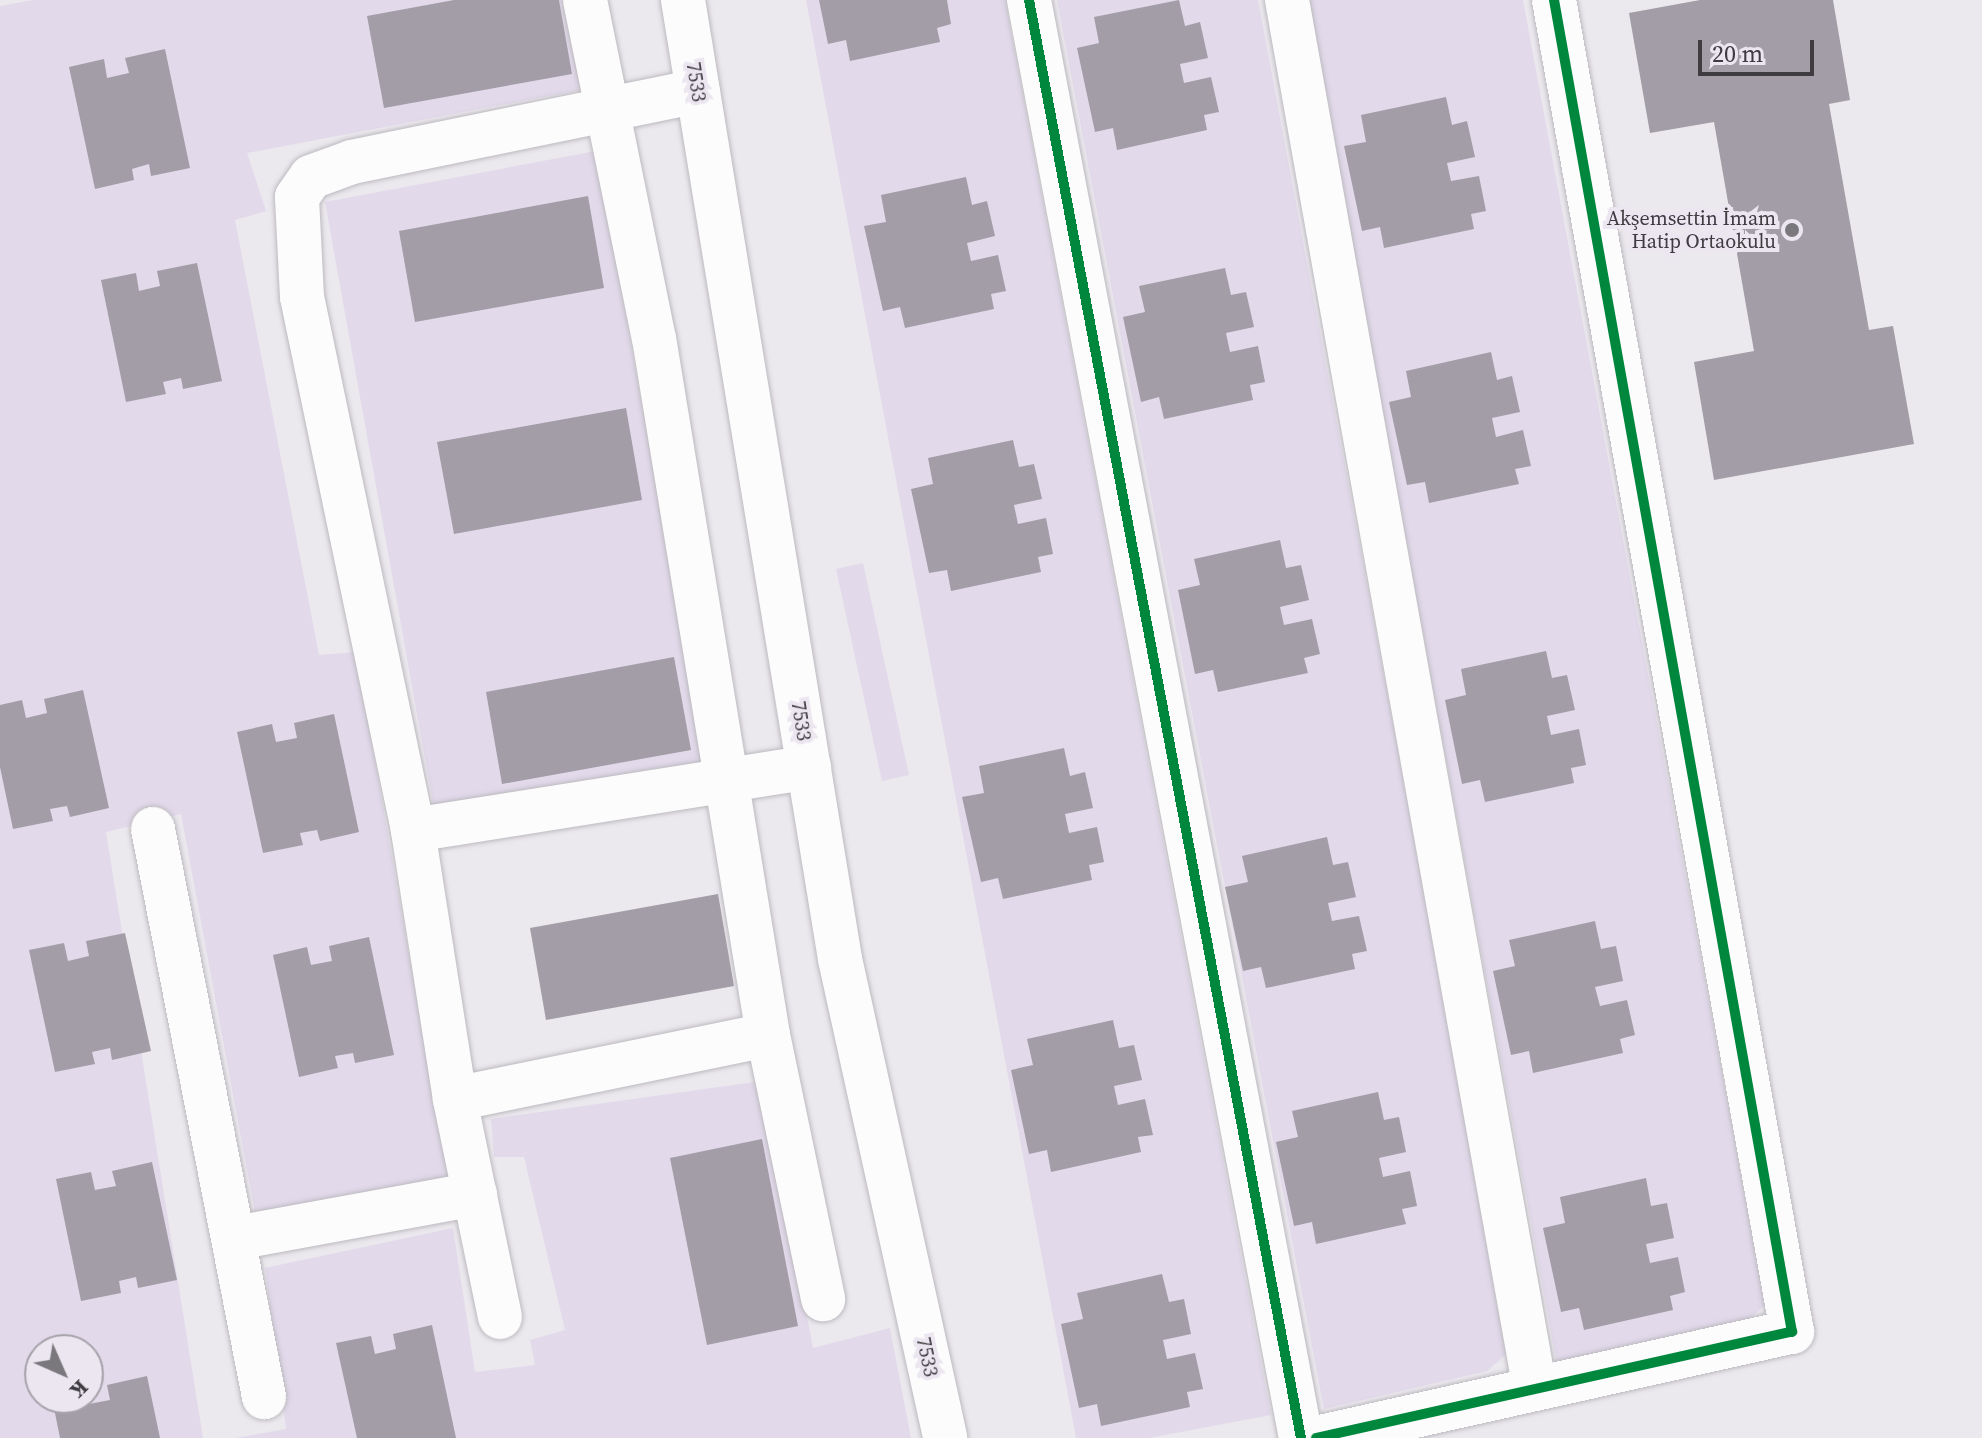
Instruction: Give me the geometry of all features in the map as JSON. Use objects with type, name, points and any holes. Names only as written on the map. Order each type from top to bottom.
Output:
[{"type":"street","points":[[585,0],[606,109],[662,337],[768,1035],[823,1299]]},
{"type":"street","name":"7533","points":[[683,0],[840,959],[945,1438]]},
{"type":"street","points":[[1029,0],[1301,1438]]},
{"type":"street","points":[[1287,0],[1535,1389]]},
{"type":"street","points":[[1316,1438],[1792,1332],[1554,0]]},
{"type":"street","points":[[500,1317],[455,1099],[413,830],[302,297],[297,197],[311,177],[352,162],[698,91]]},
{"type":"street","points":[[413,830],[809,767]]},
{"type":"street","points":[[153,829],[236,1238],[264,1397]]},
{"type":"street","points":[[455,1099],[768,1035]]},
{"type":"street","points":[[236,1238],[475,1194]]},
{"type":"shaded area","points":[[33,0],[569,0],[586,89],[247,153],[266,211],[235,220],[319,655],[356,652],[449,1184],[256,1218],[181,814],[106,832],[203,1438],[0,1438],[0,6]]},
{"type":"shaded area","points":[[806,0],[1005,0],[1271,1415],[1149,1438],[1076,1438]]},
{"type":"shaded area","points":[[1057,0],[1258,0],[1510,1351],[1487,1371],[1324,1409]]},
{"type":"shaded area","points":[[1307,0],[1523,0],[1765,1305],[1743,1325],[1557,1365]]},
{"type":"shaded area","points":[[596,151],[707,765],[435,814],[325,202]]},
{"type":"shaded area","points":[[863,563],[909,775],[882,781],[836,569]]},
{"type":"shaded area","points":[[762,1081],[813,1348],[890,1328],[911,1438],[236,1438],[286,1429],[265,1268],[453,1228],[475,1372],[535,1365],[530,1340],[565,1330],[524,1157],[494,1157],[491,1119]]},
{"type":"building","points":[[454,0],[559,0],[572,74],[384,108],[367,16]]},
{"type":"building","points":[[819,0],[947,0],[951,24],[937,28],[940,42],[850,61],[846,40],[828,44]]},
{"type":"building","points":[[1179,0],[1185,26],[1200,22],[1208,58],[1180,64],[1184,83],[1211,77],[1219,112],[1204,115],[1207,130],[1117,150],[1113,128],[1095,132],[1077,48],[1099,43],[1094,17]]},
{"type":"building","name":"Akşemsettin İmam Hatip Ortaokulu","points":[[1700,0],[1833,0],[1850,100],[1829,104],[1869,330],[1893,326],[1914,444],[1714,480],[1694,362],[1754,351],[1714,122],[1650,133],[1629,13]]},
{"type":"building","points":[[165,49],[190,168],[151,176],[149,164],[132,169],[134,180],[95,189],[69,67],[104,59],[107,78],[129,73],[125,58]]},
{"type":"building","points":[[1446,97],[1452,125],[1467,121],[1475,157],[1447,163],[1451,181],[1479,176],[1486,211],[1471,214],[1474,229],[1384,248],[1380,227],[1362,231],[1344,146],[1366,142],[1361,115]]},
{"type":"building","points":[[966,177],[972,205],[987,201],[995,236],[967,243],[971,261],[998,255],[1006,291],[991,294],[994,309],[905,328],[900,307],[883,311],[864,226],[886,222],[881,195]]},
{"type":"building","points":[[588,196],[604,288],[415,322],[399,231]]},
{"type":"building","points":[[197,263],[222,381],[183,389],[181,378],[163,382],[166,394],[126,402],[101,280],[136,273],[139,291],[160,286],[157,271]]},
{"type":"building","points":[[1225,268],[1231,295],[1246,292],[1254,327],[1226,333],[1230,352],[1258,346],[1265,382],[1250,385],[1253,400],[1164,419],[1159,397],[1141,402],[1123,317],[1145,312],[1139,286]]},
{"type":"building","points":[[1491,352],[1497,380],[1512,376],[1520,412],[1492,418],[1496,437],[1523,430],[1531,466],[1515,469],[1519,484],[1429,503],[1425,482],[1407,485],[1389,402],[1411,397],[1406,371]]},
{"type":"building","points":[[626,408],[642,500],[454,534],[437,442]]},
{"type":"building","points":[[1013,440],[1019,467],[1034,464],[1042,499],[1014,505],[1018,524],[1046,518],[1053,554],[1038,557],[1041,572],[951,591],[947,570],[929,573],[911,489],[933,484],[928,458]]},
{"type":"building","points":[[1280,540],[1286,568],[1301,565],[1309,600],[1280,607],[1284,625],[1312,619],[1320,654],[1304,658],[1308,673],[1218,692],[1213,670],[1195,674],[1178,590],[1200,585],[1194,559]]},
{"type":"building","points":[[1546,651],[1552,678],[1567,675],[1575,710],[1547,716],[1551,735],[1579,729],[1586,765],[1571,768],[1574,783],[1485,802],[1480,780],[1462,784],[1445,700],[1466,695],[1461,669]]},
{"type":"building","points":[[674,657],[691,750],[502,784],[486,692]]},
{"type":"building","points":[[83,690],[109,808],[70,817],[67,806],[50,809],[53,821],[13,829],[0,767],[0,705],[22,700],[26,718],[47,713],[44,699]]},
{"type":"building","points":[[334,714],[359,832],[320,841],[317,830],[300,833],[303,845],[263,853],[237,732],[272,724],[276,742],[297,738],[294,723]]},
{"type":"building","points":[[1064,748],[1070,776],[1085,772],[1093,808],[1065,814],[1069,833],[1097,827],[1104,862],[1089,865],[1092,880],[1003,899],[998,878],[981,882],[962,797],[984,793],[979,766]]},
{"type":"building","points":[[1327,837],[1333,865],[1348,862],[1356,897],[1328,903],[1332,921],[1359,916],[1367,951],[1352,954],[1355,969],[1266,988],[1261,967],[1243,971],[1225,887],[1248,882],[1242,856]]},
{"type":"building","points":[[718,894],[734,986],[546,1020],[530,928]]},
{"type":"building","points":[[1595,921],[1601,949],[1616,946],[1623,981],[1595,987],[1600,1006],[1627,1000],[1635,1035],[1620,1039],[1623,1053],[1533,1073],[1529,1051],[1511,1055],[1493,971],[1515,966],[1509,940]]},
{"type":"building","points":[[125,933],[151,1051],[112,1060],[110,1048],[92,1052],[95,1064],[55,1072],[29,950],[64,943],[68,961],[89,956],[86,941]]},
{"type":"building","points":[[369,937],[394,1055],[355,1063],[353,1053],[335,1056],[338,1068],[299,1077],[273,955],[307,947],[311,965],[332,961],[329,946]]},
{"type":"building","points":[[1113,1020],[1119,1048],[1134,1045],[1142,1080],[1114,1086],[1118,1105],[1145,1099],[1153,1135],[1138,1137],[1141,1152],[1051,1172],[1047,1150],[1029,1154],[1011,1070],[1033,1065],[1027,1039]]},
{"type":"building","points":[[1378,1092],[1384,1120],[1399,1117],[1406,1152],[1379,1158],[1383,1177],[1410,1171],[1417,1206],[1402,1209],[1406,1224],[1316,1244],[1312,1222],[1294,1226],[1276,1142],[1298,1137],[1292,1111]]},
{"type":"building","points":[[762,1139],[798,1326],[707,1345],[670,1158]]},
{"type":"building","points":[[152,1162],[177,1280],[138,1288],[136,1277],[119,1281],[121,1293],[81,1301],[56,1179],[91,1172],[95,1190],[116,1186],[112,1171]]},
{"type":"building","points":[[1646,1178],[1651,1206],[1667,1203],[1674,1238],[1646,1244],[1650,1263],[1678,1257],[1685,1292],[1670,1296],[1673,1310],[1584,1330],[1579,1308],[1561,1312],[1543,1228],[1565,1223],[1560,1197]]},
{"type":"building","points":[[1162,1274],[1169,1302],[1184,1299],[1191,1334],[1163,1340],[1167,1359],[1195,1353],[1203,1389],[1187,1392],[1190,1407],[1101,1426],[1097,1404],[1079,1408],[1061,1324],[1083,1319],[1077,1293]]},
{"type":"building","points":[[432,1325],[456,1438],[357,1438],[336,1343],[371,1336],[375,1354],[396,1349],[393,1334]]},
{"type":"building","points":[[147,1376],[160,1438],[60,1438],[55,1414],[104,1414],[104,1401],[110,1400],[107,1385]]},
{"type":"cycle path","points":[[1029,0],[1301,1438]]},
{"type":"cycle path","points":[[1316,1438],[1792,1332],[1554,0]]},
{"type":"place","name":"Akşemsettin İmam Hatip Ortaokulu","points":[[1792,230]]}]
